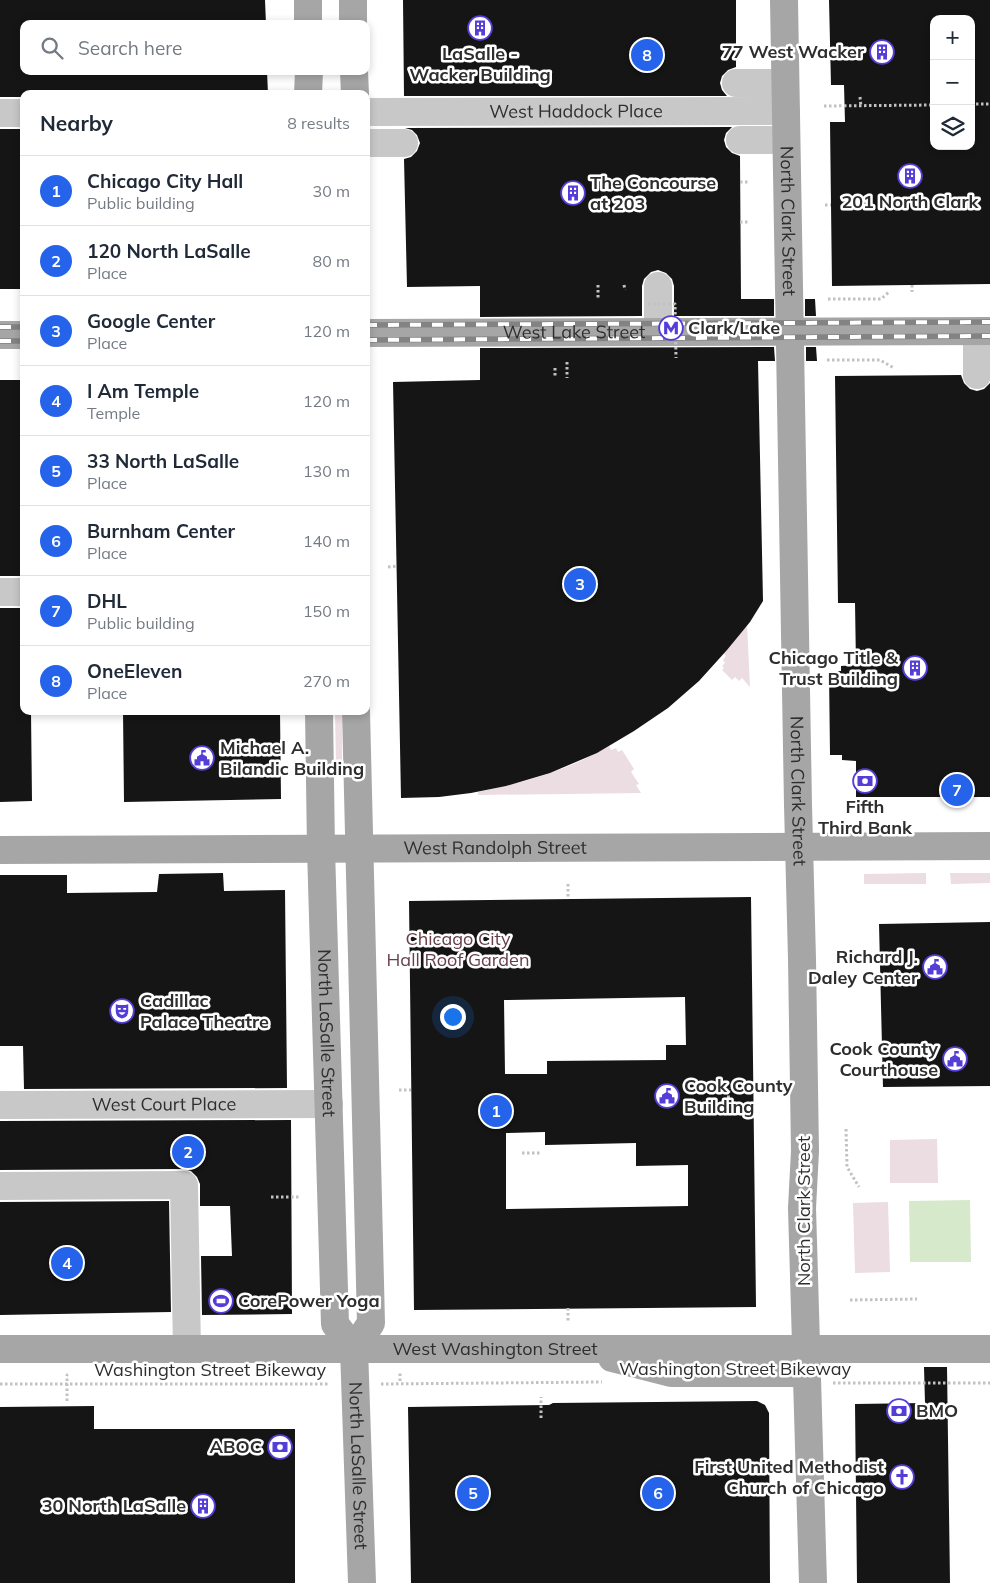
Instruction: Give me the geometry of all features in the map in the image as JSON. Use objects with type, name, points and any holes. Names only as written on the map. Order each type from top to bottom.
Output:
[{"type":"main road","points":[[308,0],[308,20]]},
{"type":"main road","points":[[353,0],[353,20]]},
{"type":"main road","name":"North Clark Street","points":[[784,0],[805,1151],[802,1208],[813,1583]]},
{"type":"main road","points":[[308,75],[308,90]]},
{"type":"main road","points":[[354,75],[355,90]]},
{"type":"main road","name":"West Lake Street","points":[[370,333],[984,331]]},
{"type":"main road","points":[[0,335],[20,335]]},
{"type":"main road","name":"North LaSalle Street","points":[[319,715],[321,849],[335,1324],[354,1349],[362,1583]]},
{"type":"main road","name":"North LaSalle Street","points":[[354,1349],[371,1322],[356,715]]},
{"type":"main road","name":"West Randolph Street","points":[[0,850],[990,846]]},
{"type":"main road","name":"West Washington Street","points":[[0,1349],[572,1348],[806,1368],[990,1349]]},
{"type":"lane","points":[[736,83],[786,83]]},
{"type":"lane","name":"West Haddock Place","points":[[370,112],[522,106],[786,111]]},
{"type":"lane","points":[[0,113],[20,113]]},
{"type":"lane","points":[[740,140],[786,140]]},
{"type":"lane","points":[[370,143],[404,143]]},
{"type":"lane","points":[[653,295],[658,331]]},
{"type":"lane","points":[[977,375],[984,331]]},
{"type":"lane","points":[[0,592],[20,592]]},
{"type":"lane","name":"West Court Place","points":[[0,1105],[329,1104]]},
{"type":"lane","points":[[0,1186],[184,1185],[187,1349]]},
{"type":"path","points":[[860,97],[861,106]]},
{"type":"path","points":[[975,104],[990,104]]},
{"type":"path","points":[[824,106],[930,105]]},
{"type":"path","points":[[740,182],[749,182]]},
{"type":"path","points":[[825,205],[831,205]]},
{"type":"path","points":[[740,222],[750,222]]},
{"type":"path","points":[[598,285],[598,300]]},
{"type":"path","points":[[624,285],[625,290]]},
{"type":"path","points":[[912,285],[912,292]]},
{"type":"path","points":[[828,299],[881,299],[890,292]]},
{"type":"path","points":[[653,295],[676,304],[676,358]]},
{"type":"path","points":[[826,360],[880,360],[894,368]]},
{"type":"path","points":[[567,362],[567,378]]},
{"type":"path","points":[[555,368],[555,378]]},
{"type":"path","points":[[388,567],[397,566]]},
{"type":"path","points":[[568,884],[568,899]]},
{"type":"path","points":[[753,1088],[766,1087]]},
{"type":"path","points":[[728,1103],[729,1088]]},
{"type":"path","points":[[399,1090],[411,1090]]},
{"type":"path","points":[[846,1129],[847,1167],[859,1188]]},
{"type":"path","points":[[522,1153],[540,1153]]},
{"type":"path","points":[[271,1197],[300,1197]]},
{"type":"path","points":[[850,1300],[917,1299]]},
{"type":"path","points":[[568,1308],[568,1321]]},
{"type":"path","name":"Washington Street Bikeway","points":[[806,1368],[990,1383]]},
{"type":"path","name":"Washington Street Bikeway","points":[[0,1384],[611,1382]]},
{"type":"path","points":[[541,1397],[541,1418]]},
{"type":"shaded area","points":[[747,624],[750,687],[742,678],[739,681],[735,677],[732,680],[722,670],[724,668],[722,666],[725,663],[723,660],[726,656],[724,654]]},
{"type":"shaded area","points":[[335,715],[342,715],[342,766],[336,766]]},
{"type":"shaded area","points":[[609,746],[611,750],[616,748],[618,752],[622,750],[634,769],[631,772],[639,784],[636,785],[641,793],[478,795],[478,792],[529,780],[562,769]]},
{"type":"shaded area","points":[[926,873],[926,884],[864,884],[864,874]]},
{"type":"shaded area","points":[[950,873],[990,873],[990,883],[951,884]]},
{"type":"shaded area","points":[[937,1139],[938,1183],[890,1183],[890,1140]]},
{"type":"shaded area","points":[[970,1200],[971,1262],[910,1262],[909,1201]]},
{"type":"shaded area","points":[[888,1202],[890,1272],[855,1273],[853,1203]]},
{"type":"building","points":[[0,0],[265,0],[266,20],[20,20],[20,75],[267,75],[268,90],[20,90],[20,97],[0,97]]},
{"type":"building","points":[[403,0],[736,0],[736,67],[728,70],[722,76],[720,83],[722,90],[727,96],[404,96]]},
{"type":"building","name":"201 North Clark","points":[[829,0],[990,0],[990,284],[832,286],[830,122],[845,122],[844,85],[831,85]]},
{"type":"building","name":"The Concourse at 203","points":[[732,127],[726,133],[724,140],[726,147],[732,153],[740,156],[741,299],[774,299],[774,316],[674,316],[674,286],[672,279],[666,273],[658,270],[651,272],[644,279],[642,286],[642,316],[480,317],[480,286],[407,287],[404,159],[411,157],[417,151],[420,143],[417,135],[412,130],[405,128]]},
{"type":"building","points":[[0,129],[20,129],[20,289],[0,289]]},
{"type":"building","points":[[805,299],[815,299],[816,316],[805,316]]},
{"type":"building","points":[[774,347],[775,361],[758,361],[763,601],[750,622],[727,650],[699,681],[668,708],[597,753],[550,773],[506,786],[439,797],[401,798],[393,382],[480,380],[480,348]]},
{"type":"building","points":[[806,347],[816,347],[817,361],[806,361]]},
{"type":"building","points":[[961,375],[964,383],[970,389],[977,391],[984,389],[990,383],[990,797],[856,797],[856,761],[842,760],[842,755],[830,755],[829,671],[841,671],[841,666],[856,665],[855,603],[838,603],[835,376]]},
{"type":"building","points":[[0,380],[20,380],[20,576],[0,576]]},
{"type":"building","points":[[0,608],[20,608],[20,715],[31,715],[32,801],[0,802]]},
{"type":"building","name":"Michael A. Bilandic Building","points":[[123,715],[280,715],[281,799],[124,802]]},
{"type":"building","points":[[223,873],[224,891],[285,890],[287,1088],[24,1089],[23,1046],[0,1046],[0,875],[67,875],[67,893],[157,892],[159,874]]},
{"type":"building","points":[[751,897],[756,1307],[414,1310],[409,901]],"holes":[[[685,997],[686,1045],[666,1045],[666,1060],[547,1061],[547,1074],[505,1074],[504,1000]],[[545,1132],[545,1145],[636,1143],[636,1166],[688,1165],[688,1206],[506,1209],[506,1133]]]},
{"type":"building","name":"Richard J. Daley Center","points":[[990,922],[990,1086],[883,1087],[879,924]]},
{"type":"building","points":[[291,1120],[292,1314],[202,1315],[201,1256],[232,1256],[230,1206],[200,1206],[200,1184],[197,1177],[191,1171],[184,1169],[0,1170],[0,1121]]},
{"type":"building","points":[[169,1201],[171,1312],[0,1315],[0,1202]]},
{"type":"building","name":"First United Methodist Church of Chicago","points":[[924,1367],[947,1367],[950,1583],[857,1583],[855,1404],[925,1403]]},
{"type":"building","points":[[757,1401],[765,1405],[769,1413],[770,1583],[411,1583],[408,1407],[549,1405],[553,1403]]},
{"type":"building","points":[[94,1406],[94,1429],[295,1429],[295,1583],[0,1583],[0,1407]]},
{"type":"railway","points":[[370,325],[990,322]]},
{"type":"railway","points":[[0,327],[20,327]]},
{"type":"railway","points":[[370,340],[990,336]]},
{"type":"railway","points":[[0,341],[20,341]]},
{"type":"place","name":"LaSalle - Wacker Building","points":[[480,28]]},
{"type":"place","name":"77 West Wacker","points":[[882,52]]},
{"type":"place","name":"OneEleven","points":[[647,55]]},
{"type":"place","name":"201 North Clark","points":[[910,176]]},
{"type":"place","name":"The Concourse at 203","points":[[573,193]]},
{"type":"place","name":"Clark/Lake","points":[[671,328]]},
{"type":"place","name":"Google Center","points":[[580,584]]},
{"type":"place","name":"Chicago Title & Trust Building","points":[[915,668]]},
{"type":"place","name":"Michael A. Bilandic Building","points":[[202,758]]},
{"type":"place","name":"Fifth Third Bank","points":[[865,781]]},
{"type":"place","name":"DHL","points":[[957,790]]},
{"type":"place","name":"Richard J. Daley Center","points":[[935,967]]},
{"type":"place","name":"Cadillac Palace Theatre","points":[[122,1011]]},
{"type":"place","name":"Cook County Courthouse","points":[[955,1059]]},
{"type":"place","name":"Cook County Building","points":[[667,1096]]},
{"type":"place","name":"Chicago City Hall","points":[[496,1111]]},
{"type":"place","name":"120 North LaSalle","points":[[188,1152]]},
{"type":"place","name":"I Am Temple","points":[[67,1263]]},
{"type":"place","name":"CorePower Yoga","points":[[221,1301]]},
{"type":"place","name":"BMO","points":[[899,1411]]},
{"type":"place","name":"ABOC","points":[[280,1447]]},
{"type":"place","name":"First United Methodist Church of Chicago","points":[[902,1477]]},
{"type":"place","name":"33 North LaSalle","points":[[473,1493]]},
{"type":"place","name":"Burnham Center","points":[[658,1493]]},
{"type":"place","name":"30 North LaSalle","points":[[203,1506]]},
{"type":"park label","name":"Chicago City Hall Roof Garden","points":[[458,950]]}]
